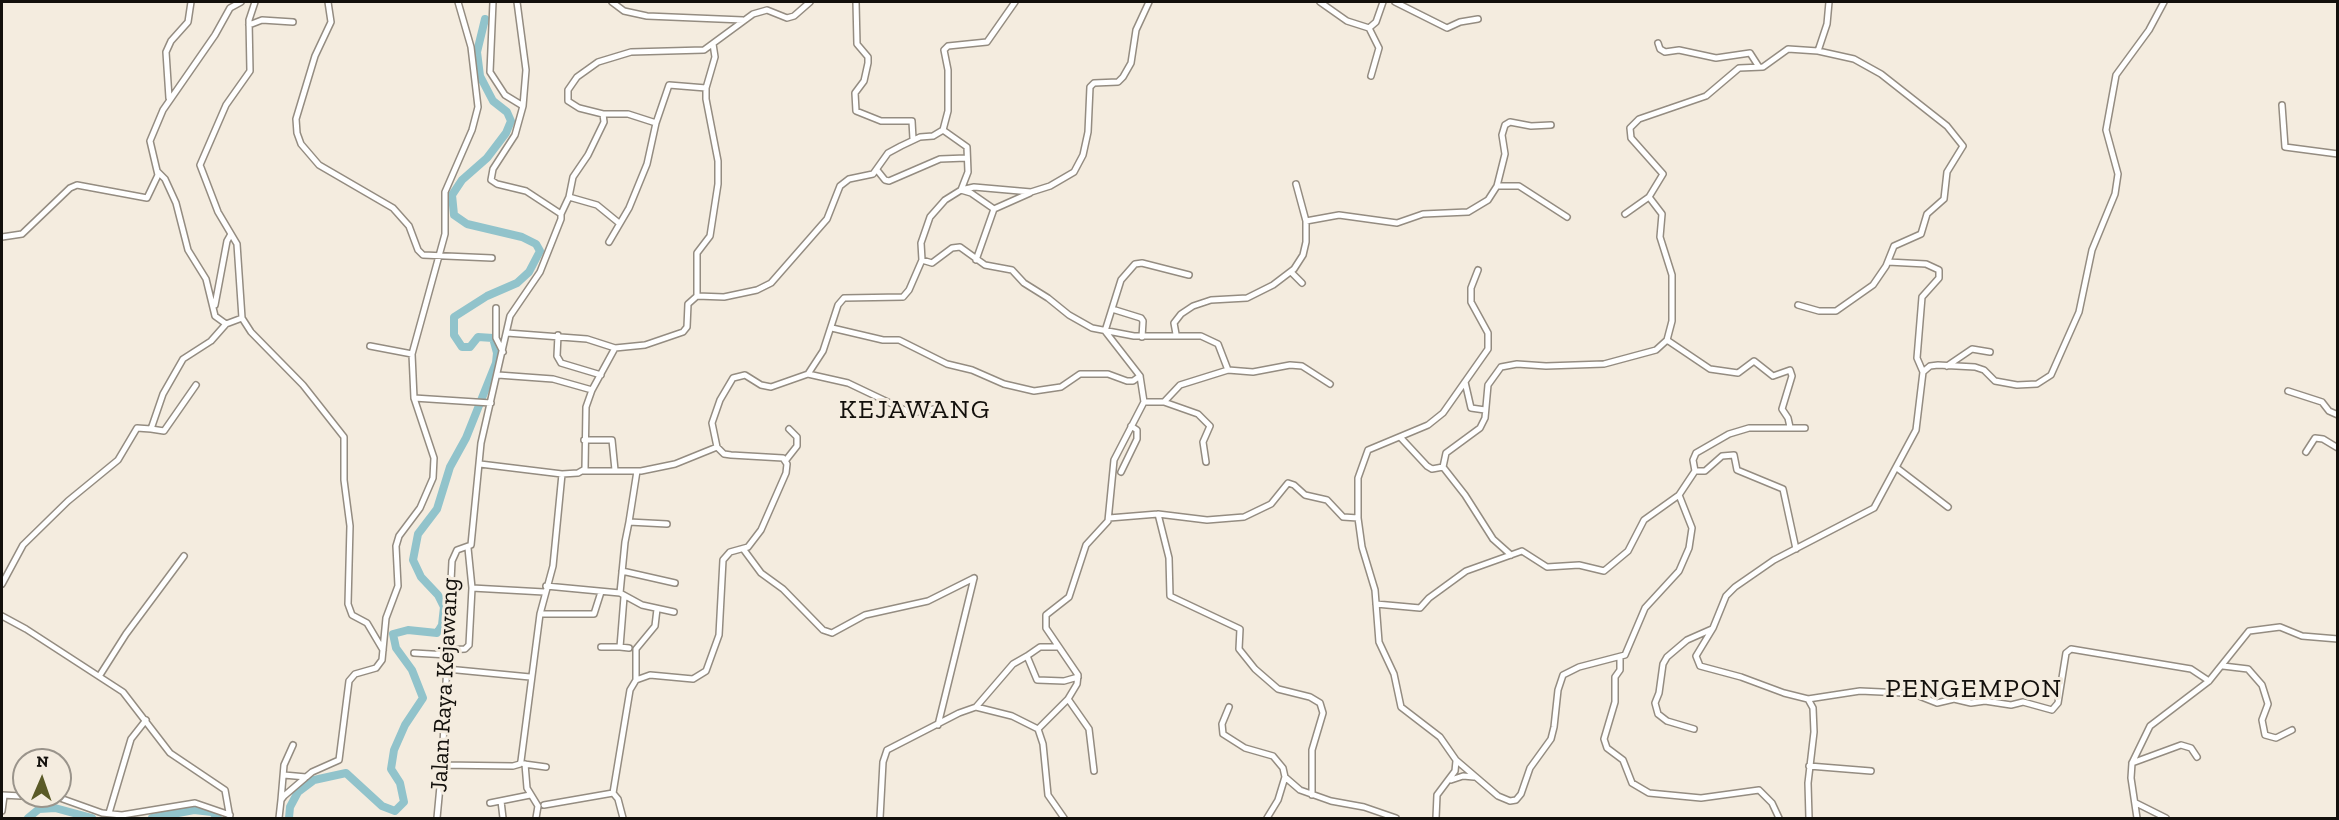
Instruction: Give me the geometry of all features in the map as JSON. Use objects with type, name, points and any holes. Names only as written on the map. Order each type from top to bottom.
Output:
[{"type":"street","points":[[169,100],[166,52],[171,41],[188,22],[191,2]]},
{"type":"street","points":[[226,324],[216,318],[206,279],[188,250],[176,203],[165,179],[158,172],[150,141],[169,100],[215,35],[230,8],[242,2]]},
{"type":"street","points":[[255,2],[249,15],[249,71],[226,105],[200,165],[218,212],[231,234],[239,255],[242,318],[251,332],[298,378],[344,437],[344,480],[350,526],[348,604],[352,615],[367,623],[384,651]]},
{"type":"street","points":[[328,2],[331,22],[315,56],[296,119],[301,144],[319,165],[393,208],[408,226],[420,253],[439,257],[492,258]]},
{"type":"street","points":[[493,2],[490,72],[505,94],[523,106]]},
{"type":"street","points":[[517,2],[526,70],[523,106],[515,135],[493,169],[491,180],[497,184],[526,191],[561,214]]},
{"type":"street","points":[[612,2],[624,11],[647,16],[743,21]]},
{"type":"street","points":[[656,123],[628,114],[603,114],[579,108],[567,99],[572,82],[591,66],[631,52],[652,50],[696,52],[713,44],[743,21],[767,10],[782,17],[794,16],[810,2]]},
{"type":"street","points":[[856,2],[857,44],[868,57],[868,63],[864,81],[855,93],[856,111],[881,121],[912,121],[913,140]]},
{"type":"street","points":[[507,333],[558,335],[603,342],[615,348],[645,345],[682,332],[687,327],[688,304],[697,296],[724,297],[757,290],[771,284],[827,219],[840,186],[849,179],[877,170],[888,153],[913,140],[933,136],[943,130],[948,111],[948,70],[944,50],[948,46],[987,42],[1015,2]]},
{"type":"street","points":[[976,260],[994,209],[1067,177],[1079,166],[1088,132],[1090,87],[1094,83],[1118,82],[1123,77],[1131,63],[1136,30],[1149,2]]},
{"type":"street","points":[[1320,2],[1347,21],[1369,28],[1379,48],[1371,76]]},
{"type":"street","points":[[1369,28],[1376,22],[1383,2]]},
{"type":"street","points":[[1395,2],[1447,28],[1460,22],[1478,19]]},
{"type":"street","points":[[1923,372],[1930,366],[1981,368],[1995,381],[2017,385],[2042,382],[2055,369],[2079,312],[2092,250],[2115,194],[2118,174],[2106,130],[2116,75],[2149,30],[2164,2]]},
{"type":"street","points":[[280,800],[306,777],[339,760],[349,681],[355,674],[371,670],[380,664],[384,651],[386,618],[398,586],[396,546],[399,536],[424,501],[435,471],[434,458],[414,398],[412,354],[445,234],[445,192],[472,130],[478,98],[471,47],[459,3]]},
{"type":"street","points":[[1818,51],[1824,39],[1828,3]]},
{"type":"street","points":[[249,25],[262,20],[292,22]]},
{"type":"street","points":[[1658,43],[1660,50],[1665,52],[1679,50],[1716,58],[1750,53],[1759,67]]},
{"type":"street","points":[[697,296],[697,253],[710,236],[718,184],[718,160],[707,115],[706,88],[714,64],[713,44]]},
{"type":"street","points":[[1625,214],[1649,197],[1663,172],[1631,138],[1630,128],[1634,123],[1656,112],[1706,96],[1739,68],[1767,65],[1788,49],[1818,51],[1854,59],[1875,70],[1947,126],[1963,146],[1947,172],[1944,199],[1926,214],[1921,234],[1894,246],[1888,262],[1873,285],[1841,309],[1819,311],[1798,305]]},
{"type":"street","points":[[609,242],[647,164],[656,123],[669,85],[706,88]]},
{"type":"street","points":[[2282,105],[2285,147],[2337,154]]},
{"type":"street","name":"Jalan Raya Kejawang","points":[[437,819],[442,765],[452,561],[457,550],[468,548],[472,538],[481,443],[510,316],[540,272],[560,223],[573,177],[602,130],[603,114]]},
{"type":"street","points":[[1306,221],[1328,215],[1346,215],[1397,223],[1423,214],[1468,212],[1488,200],[1497,186],[1505,154],[1502,135],[1505,125],[1510,122],[1531,126],[1551,125]]},
{"type":"street","points":[[943,130],[964,142],[967,147],[968,172],[961,190]]},
{"type":"street","points":[[877,170],[885,180],[889,181],[932,161],[949,157],[966,158]]},
{"type":"street","points":[[2,237],[24,232],[74,186],[91,186],[146,199],[158,172]]},
{"type":"street","points":[[1176,334],[1174,323],[1181,314],[1193,306],[1211,300],[1247,298],[1273,285],[1291,272],[1303,255],[1306,221],[1296,184]]},
{"type":"street","points":[[1497,186],[1519,186],[1567,217]]},
{"type":"street","points":[[808,374],[823,351],[838,305],[844,298],[906,295],[922,260],[921,243],[930,217],[945,200],[961,190],[974,188],[1031,192]]},
{"type":"street","points":[[961,190],[971,193],[994,209]]},
{"type":"street","points":[[569,197],[597,205],[620,223]]},
{"type":"street","points":[[1443,467],[1446,453],[1480,428],[1488,385],[1497,370],[1506,365],[1604,364],[1656,350],[1667,340],[1672,321],[1672,275],[1660,237],[1663,219],[1649,197]]},
{"type":"street","points":[[214,306],[227,241],[231,234]]},
{"type":"street","points":[[922,260],[932,263],[956,247],[985,265],[1012,270],[1024,283],[1082,324],[1105,331],[1142,337],[1176,334],[1212,339],[1223,351],[1228,370]]},
{"type":"street","points":[[1888,262],[1926,264],[1939,270],[1939,278],[1922,297],[1917,358],[1923,372],[1916,430],[1897,468],[1869,511],[1796,549],[1735,587],[1726,596],[1713,628],[1696,656],[1700,666],[1808,699],[1860,691],[1904,693],[1914,694],[1936,703],[1954,699],[1971,703],[1985,700],[2011,705],[2023,702],[2043,710],[2052,710],[2058,703],[2066,653],[2071,649],[2191,669],[2209,681]]},
{"type":"street","points":[[1105,331],[1121,280],[1135,264],[1142,263],[1189,275]]},
{"type":"street","points":[[1478,270],[1471,288],[1471,302],[1490,339],[1483,357],[1443,413],[1428,425],[1401,438],[1382,442],[1368,450],[1358,478],[1358,518],[1362,546],[1376,604],[1379,642],[1394,674],[1401,707],[1440,737],[1456,760],[1498,796],[1510,801],[1516,800],[1521,794],[1530,768],[1553,734],[1556,701],[1563,675],[1579,667],[1620,658],[1628,651],[1645,608],[1679,571],[1685,560],[1692,528],[1679,495]]},
{"type":"street","points":[[1291,272],[1302,283]]},
{"type":"street","points":[[496,308],[496,338],[503,352]]},
{"type":"street","points":[[1112,309],[1141,318],[1143,321],[1142,337]]},
{"type":"street","points":[[151,429],[163,394],[183,359],[211,341],[226,324],[242,318]]},
{"type":"street","points":[[832,328],[884,340],[898,340],[947,364],[972,370],[1004,384],[1034,391],[1061,387],[1080,374],[1108,374],[1127,381],[1133,381],[1140,376]]},
{"type":"street","points":[[1038,729],[1068,699],[1077,684],[1078,677],[1076,668],[1046,628],[1046,615],[1069,597],[1086,545],[1109,518],[1114,460],[1144,402],[1140,376],[1105,331]]},
{"type":"street","points":[[558,335],[557,356],[561,363],[601,375]]},
{"type":"street","points":[[1667,340],[1710,369],[1738,373],[1754,361],[1773,376],[1787,369],[1791,371],[1782,409],[1788,418],[1790,427]]},
{"type":"street","points":[[370,346],[412,354]]},
{"type":"street","points":[[583,471],[585,469],[586,408],[592,390],[615,348]]},
{"type":"street","points":[[1947,366],[1972,349],[1990,352]]},
{"type":"street","points":[[1164,402],[1180,385],[1228,370],[1253,372],[1290,365],[1302,366],[1330,384]]},
{"type":"street","points":[[786,460],[779,457],[724,454],[717,447],[712,423],[720,400],[733,378],[745,375],[761,385],[771,387],[808,374],[848,383],[911,413],[933,410]]},
{"type":"street","points":[[498,375],[553,379],[592,390]]},
{"type":"street","points":[[1466,382],[1471,408],[1485,410]]},
{"type":"street","points":[[2,584],[24,545],[68,501],[118,460],[137,428],[164,431],[196,385]]},
{"type":"street","points":[[2288,391],[2322,402],[2329,411],[2337,415]]},
{"type":"street","points":[[414,398],[454,403],[476,401],[491,403]]},
{"type":"street","points":[[1144,402],[1164,402],[1198,414],[1210,426],[1203,442],[1206,462]]},
{"type":"street","points":[[1121,472],[1137,439],[1137,429],[1131,426]]},
{"type":"street","points":[[1376,604],[1420,608],[1429,598],[1466,571],[1522,551],[1546,567],[1579,564],[1604,571],[1628,551],[1644,520],[1679,495],[1695,471],[1693,460],[1696,453],[1729,434],[1749,428],[1805,428]]},
{"type":"street","points":[[636,680],[650,675],[693,679],[702,675],[719,635],[723,560],[730,552],[744,550],[761,530],[786,473],[786,460],[797,446],[797,437],[789,429]]},
{"type":"street","points":[[1401,438],[1427,466],[1432,469],[1443,467]]},
{"type":"street","points":[[2306,452],[2315,438],[2323,439],[2337,448]]},
{"type":"street","points":[[585,440],[612,441],[615,445],[615,470]]},
{"type":"street","points":[[480,464],[562,474],[583,471],[637,471],[675,464],[717,447]]},
{"type":"street","points":[[1695,471],[1706,471],[1722,456],[1734,455],[1737,470],[1783,489],[1796,549]]},
{"type":"street","points":[[1443,467],[1465,495],[1493,539],[1511,555]]},
{"type":"street","points":[[1897,468],[1948,507]]},
{"type":"street","points":[[620,647],[622,571],[637,471]]},
{"type":"street","points":[[536,819],[538,806],[530,795],[523,764],[530,677],[540,614],[552,566],[562,474]]},
{"type":"street","points":[[1109,518],[1158,514],[1207,520],[1244,517],[1271,504],[1288,483],[1294,485],[1305,495],[1327,500],[1343,517],[1358,518]]},
{"type":"street","points":[[1158,514],[1169,558],[1170,596],[1240,629],[1239,649],[1255,669],[1278,689],[1310,697],[1320,704],[1323,713],[1312,750],[1312,795]]},
{"type":"street","points":[[629,522],[667,524]]},
{"type":"street","points":[[414,653],[448,652],[463,650],[468,646],[472,588],[468,548]]},
{"type":"street","points":[[744,550],[761,573],[783,590],[823,630],[832,633],[865,615],[928,601],[974,578],[938,725]]},
{"type":"street","points":[[100,675],[126,634],[184,556]]},
{"type":"street","points":[[622,571],[675,584]]},
{"type":"street","points":[[472,588],[601,591],[622,595],[657,609],[674,612]]},
{"type":"street","points":[[540,614],[594,614],[601,591]]},
{"type":"street","points":[[623,819],[614,793],[630,690],[636,680],[636,649],[655,626],[657,609]]},
{"type":"street","points":[[3,616],[100,675],[123,692],[170,753],[225,790],[230,817]]},
{"type":"street","points":[[2137,819],[2131,778],[2132,763],[2154,721],[2173,710],[2190,693],[2209,681],[2251,630],[2280,627],[2302,636],[2337,639]]},
{"type":"street","points":[[1694,729],[1667,721],[1658,714],[1655,704],[1663,664],[1667,657],[1688,640],[1713,628]]},
{"type":"street","points":[[601,647],[628,648]]},
{"type":"street","points":[[880,819],[883,762],[887,750],[959,713],[976,707],[1013,664],[1040,647],[1058,647]]},
{"type":"street","points":[[1028,656],[1037,680],[1064,681],[1078,677]]},
{"type":"street","points":[[1620,658],[1620,670],[1615,676],[1615,702],[1604,739],[1607,748],[1623,759],[1632,783],[1649,793],[1701,798],[1759,790],[1772,803],[1779,819]]},
{"type":"street","points":[[2223,666],[2248,669],[2262,684],[2268,704],[2262,720],[2265,735],[2276,738],[2292,730]]},
{"type":"street","points":[[447,669],[530,677]]},
{"type":"street","points":[[1068,699],[1089,729],[1094,771]]},
{"type":"street","points":[[1808,699],[1812,708],[1814,732],[1809,766],[1809,819]]},
{"type":"street","points":[[976,707],[1012,716],[1038,729],[1044,744],[1048,795],[1064,819]]},
{"type":"street","points":[[1229,707],[1222,724],[1222,734],[1245,748],[1273,756],[1283,768],[1285,777],[1278,800],[1268,819]]},
{"type":"street","points":[[109,813],[131,739],[146,720]]},
{"type":"street","points":[[279,819],[284,775],[293,745]]},
{"type":"street","points":[[2132,763],[2181,745],[2191,748],[2197,757]]},
{"type":"street","points":[[1436,819],[1437,795],[1456,768],[1456,760]]},
{"type":"street","points":[[442,765],[513,766],[523,764],[546,767]]},
{"type":"street","points":[[1809,766],[1871,771]]},
{"type":"street","points":[[284,775],[306,777]]},
{"type":"street","points":[[1285,777],[1300,790],[1312,795],[1364,807],[1396,819]]},
{"type":"street","points":[[1445,784],[1457,777],[1475,777]]},
{"type":"street","points":[[544,805],[582,796],[614,793]]},
{"type":"street","points":[[490,803],[530,795]]},
{"type":"street","points":[[2,811],[3,796],[60,798],[121,817],[191,803],[230,817]]},
{"type":"street","points":[[501,801],[503,819]]},
{"type":"street","points":[[2136,804],[2166,819]]},
{"type":"waterway","points":[[289,818],[290,807],[298,792],[314,780],[346,773],[382,806],[395,811],[404,802],[400,783],[391,769],[394,750],[405,725],[423,698],[412,670],[396,648],[393,634],[408,630],[437,633],[442,625],[444,607],[438,595],[421,577],[413,560],[418,534],[437,509],[450,467],[466,438],[496,363],[497,353],[493,338],[478,337],[470,347],[462,347],[454,335],[454,317],[487,296],[517,283],[529,272],[540,251],[536,244],[522,237],[467,224],[454,215],[452,195],[462,180],[487,158],[506,133],[511,121],[507,112],[493,101],[480,76],[477,52],[485,19]]},
{"type":"waterway","points":[[28,818],[39,809],[55,808],[92,818]]},
{"type":"waterway","points":[[152,818],[194,810],[212,812],[218,818]]},
{"type":"district","name":"KEJAWANG","points":[[915,410]]},
{"type":"district","name":"PENGEMPON","points":[[1974,689]]}]
